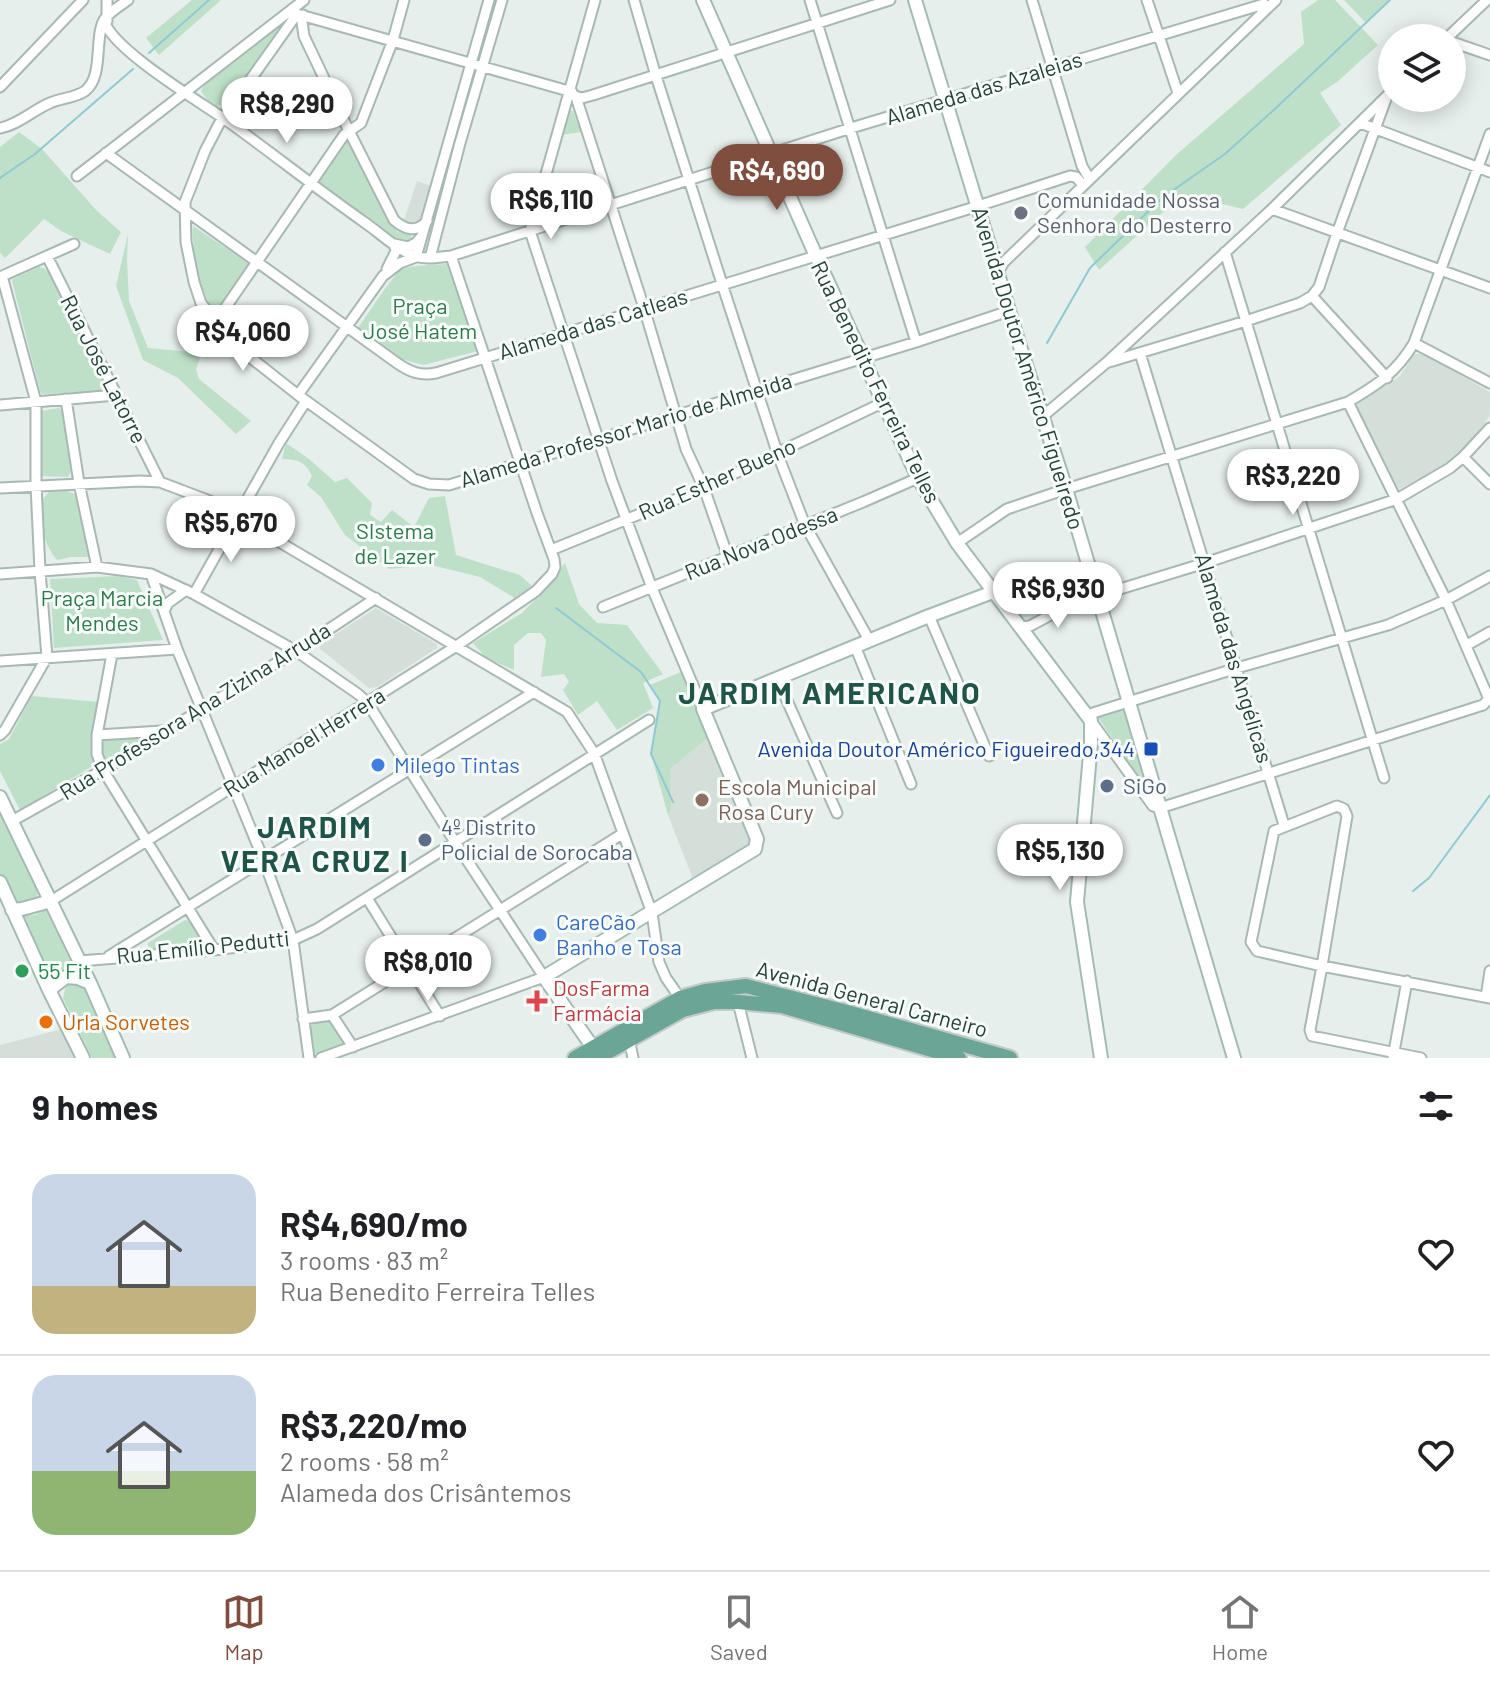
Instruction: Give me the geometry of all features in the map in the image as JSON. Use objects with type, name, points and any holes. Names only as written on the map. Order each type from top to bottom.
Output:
[{"type":"main road","name":"Rua Benedito Ferreira Telles","points":[[703,0],[918,478],[957,543],[1091,721]]},
{"type":"main road","name":"Avenida Doutor Américo Figueiredo","points":[[915,0],[1066,489],[1234,1058]]},
{"type":"main road","points":[[591,1055],[544,977],[755,849],[757,839],[703,709],[993,592]]},
{"type":"main road","points":[[1091,721],[1077,902],[1101,1058]]},
{"type":"main road","points":[[0,797],[80,961],[123,1058]]},
{"type":"main road","points":[[0,882],[83,1058]]},
{"type":"main road","points":[[33,907],[44,887]]},
{"type":"main road","points":[[12,910],[51,901]]},
{"type":"main road","points":[[49,990],[66,977],[90,983]]},
{"type":"main road","name":"Avenida General Carneiro","points":[[591,1055],[680,998],[705,991],[746,986],[1010,1058]]},
{"type":"main road","name":"Avenida General Carneiro","points":[[591,1055],[683,1010],[714,1002],[738,1002],[782,1006],[959,1058]]},
{"type":"street","points":[[0,87],[83,0]]},
{"type":"street","points":[[0,128],[90,86],[105,32],[107,0]]},
{"type":"street","points":[[105,19],[128,0]]},
{"type":"street","points":[[77,176],[183,92],[298,13],[304,0]]},
{"type":"street","points":[[215,323],[344,135],[361,123],[393,40],[404,0]]},
{"type":"street","points":[[416,257],[489,0]]},
{"type":"street","points":[[430,258],[502,0]]},
{"type":"street","points":[[595,0],[572,94],[530,231],[612,481],[652,588],[703,709]]},
{"type":"street","points":[[634,0],[777,453],[805,525],[869,640]]},
{"type":"street","points":[[810,0],[916,342]]},
{"type":"street","points":[[298,13],[572,94],[593,95],[890,0]]},
{"type":"street","points":[[1032,0],[1086,181]]},
{"type":"street","points":[[1147,0],[1178,93]]},
{"type":"street","points":[[998,272],[1004,262],[1178,93],[1264,4],[1276,0]]},
{"type":"street","points":[[1462,24],[1487,0]]},
{"type":"street","name":"Alameda das Azaleias","points":[[416,257],[451,256],[851,128],[1264,4]]},
{"type":"street","points":[[298,13],[304,36],[394,220],[407,228],[426,225]]},
{"type":"street","name":"Alameda Professor Mario de Almeida","points":[[298,13],[223,118],[205,151],[185,202],[186,242],[194,282],[201,303],[232,343],[414,479],[449,485],[1009,311]]},
{"type":"street","points":[[105,32],[310,184],[416,257]]},
{"type":"street","points":[[1466,47],[1490,55]]},
{"type":"street","points":[[572,94],[611,204],[686,449],[704,488],[728,557]]},
{"type":"street","points":[[1042,417],[1106,363],[1123,353],[1378,105]]},
{"type":"street","points":[[1123,353],[1140,353],[1246,321],[1312,296],[1319,287],[1382,112]]},
{"type":"street","points":[[1360,123],[1490,172]]},
{"type":"street","points":[[957,543],[1007,509],[1348,402],[1387,378],[1414,343],[1490,134]]},
{"type":"street","name":"Alameda das Catleas","points":[[106,153],[412,373],[427,374],[1070,176]]},
{"type":"street","points":[[1070,176],[1080,172],[1082,166]]},
{"type":"street","points":[[1070,176],[1086,181]]},
{"type":"street","points":[[1272,209],[1490,288]]},
{"type":"street","points":[[394,244],[405,247],[413,245],[426,225]]},
{"type":"street","points":[[0,735],[47,657],[36,485],[36,402],[1,276],[74,244]]},
{"type":"street","points":[[164,611],[168,603],[190,592],[238,517],[302,398],[383,276],[396,251],[394,244]]},
{"type":"street","points":[[1225,252],[1384,778]]},
{"type":"street","name":"Rua José Latorre","points":[[47,256],[160,482]]},
{"type":"street","points":[[451,256],[551,550]]},
{"type":"street","points":[[383,276],[400,263],[416,257]]},
{"type":"street","points":[[1312,296],[1387,378]]},
{"type":"street","points":[[1414,343],[1490,383]]},
{"type":"street","name":"Alameda das Angélicas","points":[[1140,353],[1284,825]]},
{"type":"street","points":[[0,405],[116,395]]},
{"type":"street","points":[[66,399],[79,483],[97,567]]},
{"type":"street","points":[[1160,808],[1488,702],[1489,695],[1446,600],[1348,402]]},
{"type":"street","name":"Rua Esther Bueno","points":[[551,550],[704,488],[882,403]]},
{"type":"street","points":[[1020,627],[1027,628],[1071,604],[1397,499],[1450,468],[1490,428]]},
{"type":"street","points":[[1463,457],[1490,484]]},
{"type":"street","name":"Rua Nova Odessa","points":[[603,607],[918,478]]},
{"type":"street","points":[[0,488],[160,482],[210,501],[567,712],[594,753],[652,913],[659,962],[680,998]]},
{"type":"street","name":"Rua Manoel Herrera","points":[[51,901],[455,647],[536,591],[555,567],[551,550]]},
{"type":"street","points":[[0,574],[97,567],[151,574],[296,651],[367,702],[544,977],[321,1058]]},
{"type":"street","points":[[151,574],[177,649],[293,940],[309,1058]]},
{"type":"street","points":[[1091,721],[1097,711],[1388,625],[1446,600],[1490,576]]},
{"type":"street","name":"Rua Professora Ana Zizina Arruda","points":[[12,821],[145,745],[376,598]]},
{"type":"street","points":[[929,616],[989,756]]},
{"type":"street","points":[[1467,645],[1490,632]]},
{"type":"street","points":[[855,646],[911,784]]},
{"type":"street","points":[[0,661],[177,649]]},
{"type":"street","points":[[112,654],[97,735],[97,754],[103,770],[214,950]]},
{"type":"street","points":[[777,678],[837,813]]},
{"type":"street","points":[[106,958],[534,692]]},
{"type":"street","name":"Rua Emílio Pedutti","points":[[80,961],[293,940],[317,929],[649,720]]},
{"type":"street","name":"Rua Benedito Ferreira Telles","points":[[1091,721],[1153,806],[1160,808]]},
{"type":"street","points":[[97,735],[167,731]]},
{"type":"street","points":[[142,733],[147,739],[145,745]]},
{"type":"street","points":[[1421,1058],[1394,1055],[1312,1036],[1310,1030],[1322,966],[1347,816],[1344,809],[1337,806],[1274,831],[1251,942],[1257,951],[1322,966],[1488,998],[1490,971]]},
{"type":"street","points":[[303,1019],[332,1015],[622,834]]},
{"type":"street","points":[[367,898],[440,1016]]},
{"type":"street","points":[[140,939],[143,957]]},
{"type":"street","points":[[1394,1055],[1407,981]]},
{"type":"street","points":[[738,1002],[752,1058]]},
{"type":"street","points":[[332,1015],[353,1047]]},
{"type":"street","points":[[629,1039],[633,1058]]},
{"type":"shaded area","points":[[417,181],[431,186],[422,217],[410,223],[404,220]]},
{"type":"shaded area","points":[[1414,354],[1424,354],[1490,392],[1490,415],[1474,439],[1440,468],[1400,489],[1355,406],[1400,376]]},
{"type":"shaded area","points":[[376,608],[437,644],[437,648],[377,687],[369,688],[319,645]]},
{"type":"shaded area","name":"Escola Municipal Rosa Cury","points":[[708,738],[751,840],[749,847],[693,879],[668,815],[670,769]]},
{"type":"shaded area","points":[[62,1029],[76,1058],[0,1058],[0,1045]]},
{"type":"green space","points":[[192,0],[221,0],[159,55],[146,38]]},
{"type":"green space","points":[[1318,0],[1335,0],[1378,45],[1320,93],[1341,125],[1243,209],[1183,194],[1099,270],[1085,247],[1176,155],[1304,44],[1301,12]]},
{"type":"green space","points":[[1344,0],[1390,0],[1366,23]]},
{"type":"green space","points":[[284,21],[287,23],[226,103],[214,107],[201,91],[206,82]]},
{"type":"green space","points":[[566,111],[573,111],[581,132],[561,135]]},
{"type":"green space","points":[[19,132],[42,149],[97,211],[121,232],[110,254],[61,231],[44,219],[5,258],[0,253],[0,147]]},
{"type":"green space","points":[[348,141],[391,225],[398,232],[410,234],[412,238],[406,243],[400,243],[319,181]]},
{"type":"green space","points":[[193,226],[250,264],[215,314],[198,272]]},
{"type":"green space","points":[[128,234],[129,301],[148,348],[191,352],[200,358],[196,369],[199,379],[251,421],[236,434],[178,378],[143,360],[116,286]]},
{"type":"green space","name":"Praça José Hatem","points":[[447,264],[478,351],[423,365],[401,359],[358,328],[401,270]]},
{"type":"green space","points":[[39,267],[48,272],[107,389],[105,391],[42,394],[40,391],[12,281]]},
{"type":"green space","points":[[59,408],[64,413],[71,472],[68,477],[41,476],[41,411]]},
{"type":"green space","name":"SIstema de Lazer","points":[[286,443],[335,482],[347,478],[372,503],[370,515],[381,522],[392,510],[414,527],[429,498],[445,496],[456,555],[520,575],[533,587],[516,599],[480,577],[431,565],[389,569],[345,535],[321,497],[307,485],[312,476],[306,467],[296,461],[282,459]]},
{"type":"green space","points":[[65,490],[77,495],[90,557],[57,560],[46,540],[41,501],[49,492]]},
{"type":"green space","points":[[565,563],[579,604],[597,623],[627,625],[663,674],[643,683],[653,708],[617,730],[597,701],[578,715],[563,690],[569,682],[564,674],[541,677],[546,640],[541,633],[528,633],[514,645],[514,670],[486,658],[473,643],[522,613],[552,582]]},
{"type":"green space","name":"Praça Marcia Mendes","points":[[118,576],[137,580],[163,640],[54,648],[50,579]]},
{"type":"green space","points":[[681,672],[708,738],[670,769],[671,811],[668,815],[651,754],[660,701],[650,685]]},
{"type":"green space","points":[[32,696],[99,702],[91,747],[96,764],[20,810],[0,771],[0,744],[9,739]]},
{"type":"green space","points":[[1119,708],[1125,713],[1143,777],[1139,777],[1099,719],[1100,714]]},
{"type":"green space","points":[[139,736],[141,742],[111,761],[103,756],[101,738]]},
{"type":"green space","points":[[0,807],[39,889],[31,904],[14,904],[0,874]]},
{"type":"green space","points":[[46,910],[72,964],[62,970],[49,971],[45,966],[23,916]]},
{"type":"green space","points":[[185,920],[198,931],[203,942],[200,947],[154,952],[148,949],[148,943]]},
{"type":"green space","points":[[77,981],[86,985],[120,1058],[92,1058],[63,998],[66,986]]},
{"type":"green space","points":[[321,1021],[329,1022],[343,1038],[343,1044],[321,1054],[314,1053],[308,1026]]},
{"type":"waterway","points":[[149,53],[209,0]]},
{"type":"waterway","points":[[1047,343],[1090,268],[1162,198],[1225,154],[1390,0]]},
{"type":"waterway","points":[[0,178],[35,154],[133,69]]},
{"type":"waterway","points":[[556,608],[641,672],[660,701],[651,754],[673,802]]},
{"type":"waterway","points":[[1413,891],[1429,878],[1490,795]]},
{"type":"place","name":"Comunidade Nossa Senhora do Desterro","points":[[1021,213]]},
{"type":"place","name":"Avenida Doutor Américo Figueiredo,344","points":[[1151,749]]},
{"type":"place","name":"Milego Tintas","points":[[378,765]]},
{"type":"place","name":"SiGo","points":[[1107,786]]},
{"type":"place","name":"Escola Municipal Rosa Cury","points":[[702,800]]},
{"type":"place","name":"4º Distrito Policial de Sorocaba","points":[[425,840]]},
{"type":"place","name":"CareCão Banho e Tosa","points":[[540,935]]},
{"type":"place","name":"55 Fit","points":[[22,971]]},
{"type":"place","name":"DosFarma Farmácia","points":[[537,1001]]},
{"type":"place","name":"Urla Sorvetes","points":[[46,1022]]},
{"type":"district","name":"JARDIM AMERICANO","points":[[830,694]]},
{"type":"district","name":"JARDIM VERA CRUZ I","points":[[315,845]]}]
